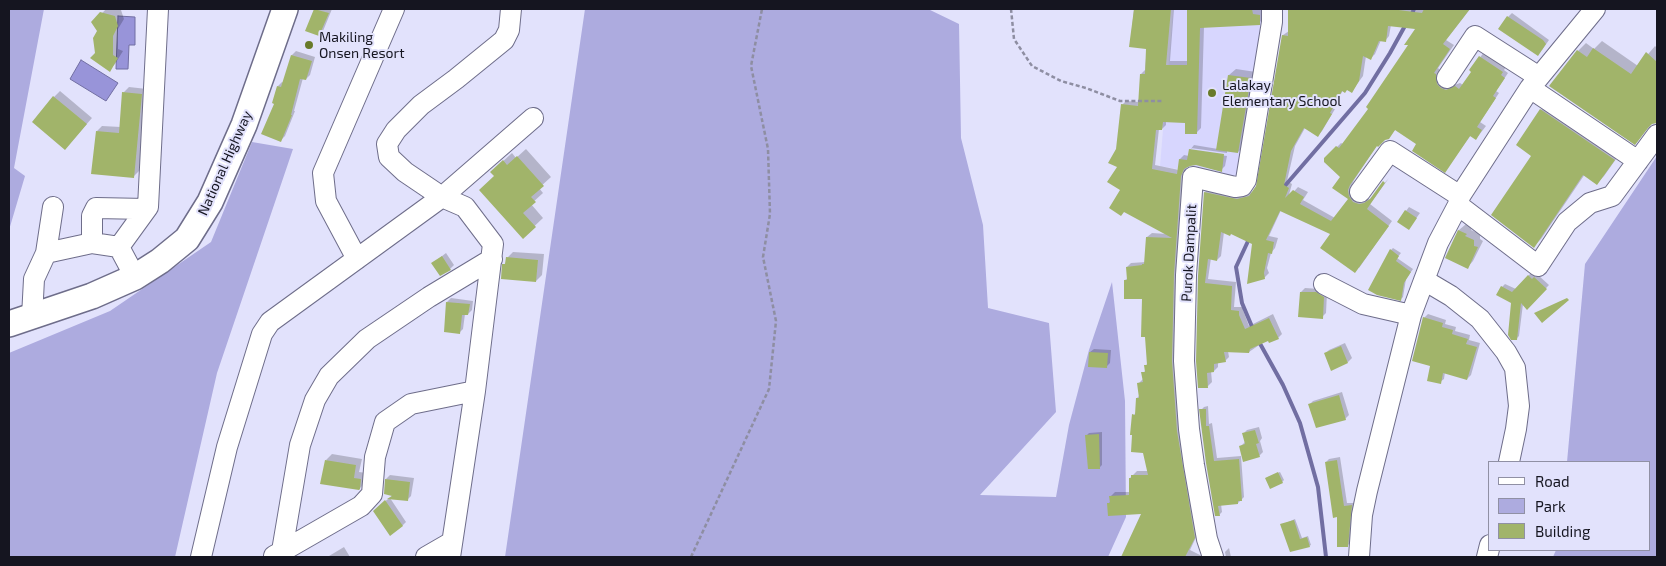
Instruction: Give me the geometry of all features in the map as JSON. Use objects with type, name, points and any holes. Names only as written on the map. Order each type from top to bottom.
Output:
[{"type":"main road","name":"National Highway","points":[[9,324],[92,296],[135,277],[187,240],[210,202],[244,125],[285,9]]},
{"type":"street","points":[[119,247],[148,207],[158,9]]},
{"type":"street","points":[[357,259],[326,201],[323,173],[394,9]]},
{"type":"street","points":[[426,557],[451,550],[475,391],[493,244],[464,207],[442,197],[405,172],[389,158],[387,144],[396,130],[421,104],[456,79],[504,40],[509,30],[511,9]]},
{"type":"street","name":"Purok Dampalit","points":[[1213,557],[1194,465],[1189,429],[1184,361],[1186,275],[1193,177],[1235,187],[1242,186],[1246,180],[1272,22],[1272,9]]},
{"type":"street","points":[[1359,557],[1362,515],[1367,491],[1411,315],[1438,243],[1459,200],[1534,82],[1595,9]]},
{"type":"street","points":[[1447,78],[1476,36],[1638,161]]},
{"type":"street","points":[[201,557],[228,447],[262,334],[270,322],[442,197],[533,118]]},
{"type":"street","points":[[1360,192],[1390,151],[1459,200],[1538,266],[1567,222],[1590,203],[1612,196],[1657,135]]},
{"type":"street","points":[[32,317],[34,279],[46,253],[53,207]]},
{"type":"street","points":[[92,243],[92,216],[96,208],[146,209]]},
{"type":"street","points":[[46,253],[92,243],[119,247]]},
{"type":"street","points":[[119,247],[135,277]]},
{"type":"street","points":[[277,554],[300,445],[315,400],[329,376],[367,339],[429,297],[492,259]]},
{"type":"street","points":[[1424,280],[1451,296],[1480,319],[1506,352],[1515,368],[1519,406],[1509,461]]},
{"type":"street","points":[[1324,284],[1363,304],[1411,315]]},
{"type":"street","points":[[277,554],[361,506],[372,494],[375,457],[385,422],[411,404],[475,391]]},
{"type":"path","points":[[691,557],[769,389],[776,321],[764,257],[770,214],[768,149],[751,66],[762,9]]},
{"type":"path","points":[[1011,9],[1014,39],[1032,66],[1060,82],[1086,88],[1120,101],[1163,101]]},
{"type":"shaded area","name":"Lalakay Elementary School","points":[[1173,9],[1269,9],[1239,180],[1160,166]]},
{"type":"shaded area","points":[[118,16],[135,17],[135,45],[129,45],[128,69],[116,69]]},
{"type":"shaded area","points":[[81,60],[118,83],[106,101],[70,79]]},
{"type":"green space","points":[[9,9],[44,9],[14,168],[25,176],[9,230]]},
{"type":"green space","points":[[585,9],[928,9],[959,24],[961,138],[983,225],[988,308],[1049,323],[1056,412],[980,495],[1056,497],[1069,425],[1089,350],[1112,282],[1125,401],[1126,517],[1108,557],[505,557]]},
{"type":"green space","points":[[252,142],[293,149],[217,373],[175,557],[9,557],[9,353],[110,311],[211,242]]},
{"type":"green space","points":[[1657,156],[1657,557],[1553,557],[1556,551],[1651,551],[1651,461],[1567,461],[1585,264]]},
{"type":"building","points":[[314,9],[329,13],[319,36],[305,31]]},
{"type":"building","points":[[1134,9],[1171,9],[1166,65],[1187,65],[1187,9],[1252,9],[1253,14],[1260,15],[1260,25],[1200,28],[1197,134],[1185,134],[1185,123],[1163,122],[1162,130],[1156,130],[1152,169],[1177,174],[1179,159],[1187,160],[1189,149],[1224,154],[1222,172],[1196,165],[1184,169],[1181,176],[1174,274],[1172,361],[1177,431],[1195,538],[1185,557],[1121,557],[1141,514],[1108,516],[1107,503],[1110,503],[1109,496],[1129,495],[1129,478],[1131,478],[1131,475],[1148,475],[1143,453],[1131,452],[1132,414],[1135,415],[1136,398],[1139,398],[1137,383],[1143,382],[1141,372],[1145,372],[1144,365],[1147,365],[1145,337],[1141,337],[1142,299],[1124,299],[1124,280],[1127,280],[1126,267],[1144,264],[1146,237],[1172,238],[1124,212],[1121,216],[1109,208],[1120,190],[1107,182],[1117,167],[1108,163],[1116,149],[1121,104],[1138,106],[1140,74],[1145,74],[1146,49],[1129,47]]},
{"type":"building","points":[[1288,9],[1391,9],[1422,13],[1424,9],[1470,9],[1443,44],[1450,49],[1434,73],[1436,74],[1437,84],[1446,90],[1455,86],[1459,89],[1479,56],[1503,72],[1501,75],[1505,78],[1493,96],[1496,98],[1477,127],[1482,130],[1476,140],[1470,136],[1445,173],[1412,151],[1416,144],[1395,130],[1389,139],[1377,146],[1348,190],[1353,202],[1364,203],[1370,199],[1383,181],[1385,183],[1367,209],[1389,226],[1355,273],[1320,248],[1330,234],[1280,211],[1266,240],[1274,242],[1272,254],[1268,253],[1264,273],[1265,279],[1247,284],[1252,244],[1231,234],[1230,236],[1221,232],[1217,261],[1208,259],[1205,283],[1232,286],[1231,310],[1239,311],[1245,329],[1269,318],[1279,339],[1269,343],[1268,341],[1250,349],[1249,353],[1224,352],[1226,362],[1214,364],[1214,372],[1207,373],[1208,388],[1198,388],[1196,361],[1198,276],[1204,192],[1237,199],[1249,196],[1256,186],[1282,35],[1288,36]],"holes":[[[1388,26],[1415,29],[1404,45],[1408,45],[1366,107],[1368,109],[1339,148],[1336,146],[1324,158],[1324,162],[1340,177],[1332,188],[1348,199],[1331,221],[1300,204],[1304,197],[1293,190],[1285,198],[1289,188],[1284,185],[1291,151],[1304,128],[1318,137],[1332,114],[1330,113],[1342,91],[1345,93],[1347,90],[1352,93],[1359,81],[1363,56],[1371,60],[1379,41],[1386,42]]]},
{"type":"building","points":[[100,12],[115,16],[118,26],[113,36],[113,55],[118,58],[110,72],[90,58],[95,53],[93,38],[97,31],[91,22]]},
{"type":"building","points":[[1507,16],[1543,40],[1546,44],[1538,56],[1498,29]]},
{"type":"building","points":[[1593,48],[1631,74],[1646,52],[1657,62],[1657,123],[1652,124],[1648,128],[1635,145],[1549,86],[1577,50],[1587,57]]},
{"type":"building","points":[[291,55],[312,61],[306,80],[300,79],[292,115],[281,142],[261,134],[274,104],[272,103],[277,86],[281,87]]},
{"type":"building","points":[[1228,75],[1251,78],[1238,153],[1216,150]]},
{"type":"building","points":[[122,92],[142,94],[134,178],[91,174],[96,131],[119,133]]},
{"type":"building","points":[[53,96],[87,124],[65,150],[32,122]]},
{"type":"building","points":[[1540,109],[1615,160],[1597,185],[1583,175],[1534,248],[1491,215],[1531,156],[1516,145]]},
{"type":"building","points":[[517,156],[544,186],[531,197],[536,202],[523,213],[536,227],[523,239],[479,190],[494,176],[490,172],[503,160],[507,165]]},
{"type":"building","points":[[1405,210],[1417,218],[1409,230],[1397,222]]},
{"type":"building","points":[[1458,230],[1467,234],[1465,236],[1474,240],[1474,246],[1478,247],[1468,269],[1445,258]]},
{"type":"building","points":[[1390,249],[1399,256],[1396,261],[1411,272],[1404,283],[1401,301],[1377,295],[1368,290]]},
{"type":"building","points":[[442,256],[451,270],[440,276],[431,263]]},
{"type":"building","points":[[506,257],[538,260],[536,282],[501,279],[502,264],[505,264]]},
{"type":"building","points":[[1528,275],[1532,279],[1534,277],[1547,289],[1527,310],[1521,303],[1517,340],[1511,340],[1508,335],[1511,303],[1496,295],[1501,286],[1512,292]]},
{"type":"building","points":[[1300,292],[1316,292],[1324,297],[1323,319],[1298,317]]},
{"type":"building","points":[[1567,298],[1569,300],[1542,323],[1534,313]]},
{"type":"building","points":[[446,302],[470,304],[468,315],[462,315],[460,334],[444,332]]},
{"type":"building","points":[[1423,317],[1443,323],[1442,327],[1453,330],[1452,334],[1468,339],[1466,344],[1477,347],[1467,380],[1443,373],[1441,384],[1427,381],[1430,366],[1412,361]]},
{"type":"building","points":[[1341,346],[1348,363],[1331,371],[1324,353]]},
{"type":"building","points":[[1089,352],[1108,353],[1107,368],[1088,367]]},
{"type":"building","points":[[1339,395],[1346,420],[1316,428],[1308,404]]},
{"type":"building","points":[[1199,409],[1206,409],[1206,426],[1209,426],[1214,461],[1239,459],[1242,501],[1238,501],[1238,504],[1218,506],[1220,516],[1215,516]]},
{"type":"building","points":[[1255,430],[1259,443],[1256,444],[1260,457],[1243,462],[1239,446],[1245,444],[1242,433]]},
{"type":"building","points":[[1099,434],[1100,469],[1088,469],[1085,435]]},
{"type":"building","points":[[325,460],[356,465],[354,478],[361,479],[360,489],[320,484]]},
{"type":"building","points":[[1337,460],[1344,506],[1352,505],[1348,547],[1337,547],[1337,517],[1333,518],[1325,462]]},
{"type":"building","points":[[1278,472],[1283,483],[1270,489],[1265,478]]},
{"type":"building","points":[[385,479],[410,482],[408,501],[387,499],[392,496],[384,494]]},
{"type":"building","points":[[385,500],[403,526],[390,536],[373,511]]},
{"type":"building","points":[[1294,520],[1300,539],[1307,537],[1310,547],[1290,552],[1280,524]]},
{"type":"waterway","points":[[1411,16],[1414,9]]},
{"type":"waterway","points":[[1283,188],[1365,93],[1406,24]]},
{"type":"waterway","points":[[1249,239],[1236,267],[1242,303],[1253,329]]},
{"type":"waterway","points":[[1258,340],[1283,385],[1300,423],[1318,487],[1326,557]]},
{"type":"place","name":"Makiling Onsen Resort","points":[[309,45]]},
{"type":"place","name":"Lalakay Elementary School","points":[[1212,93]]}]
